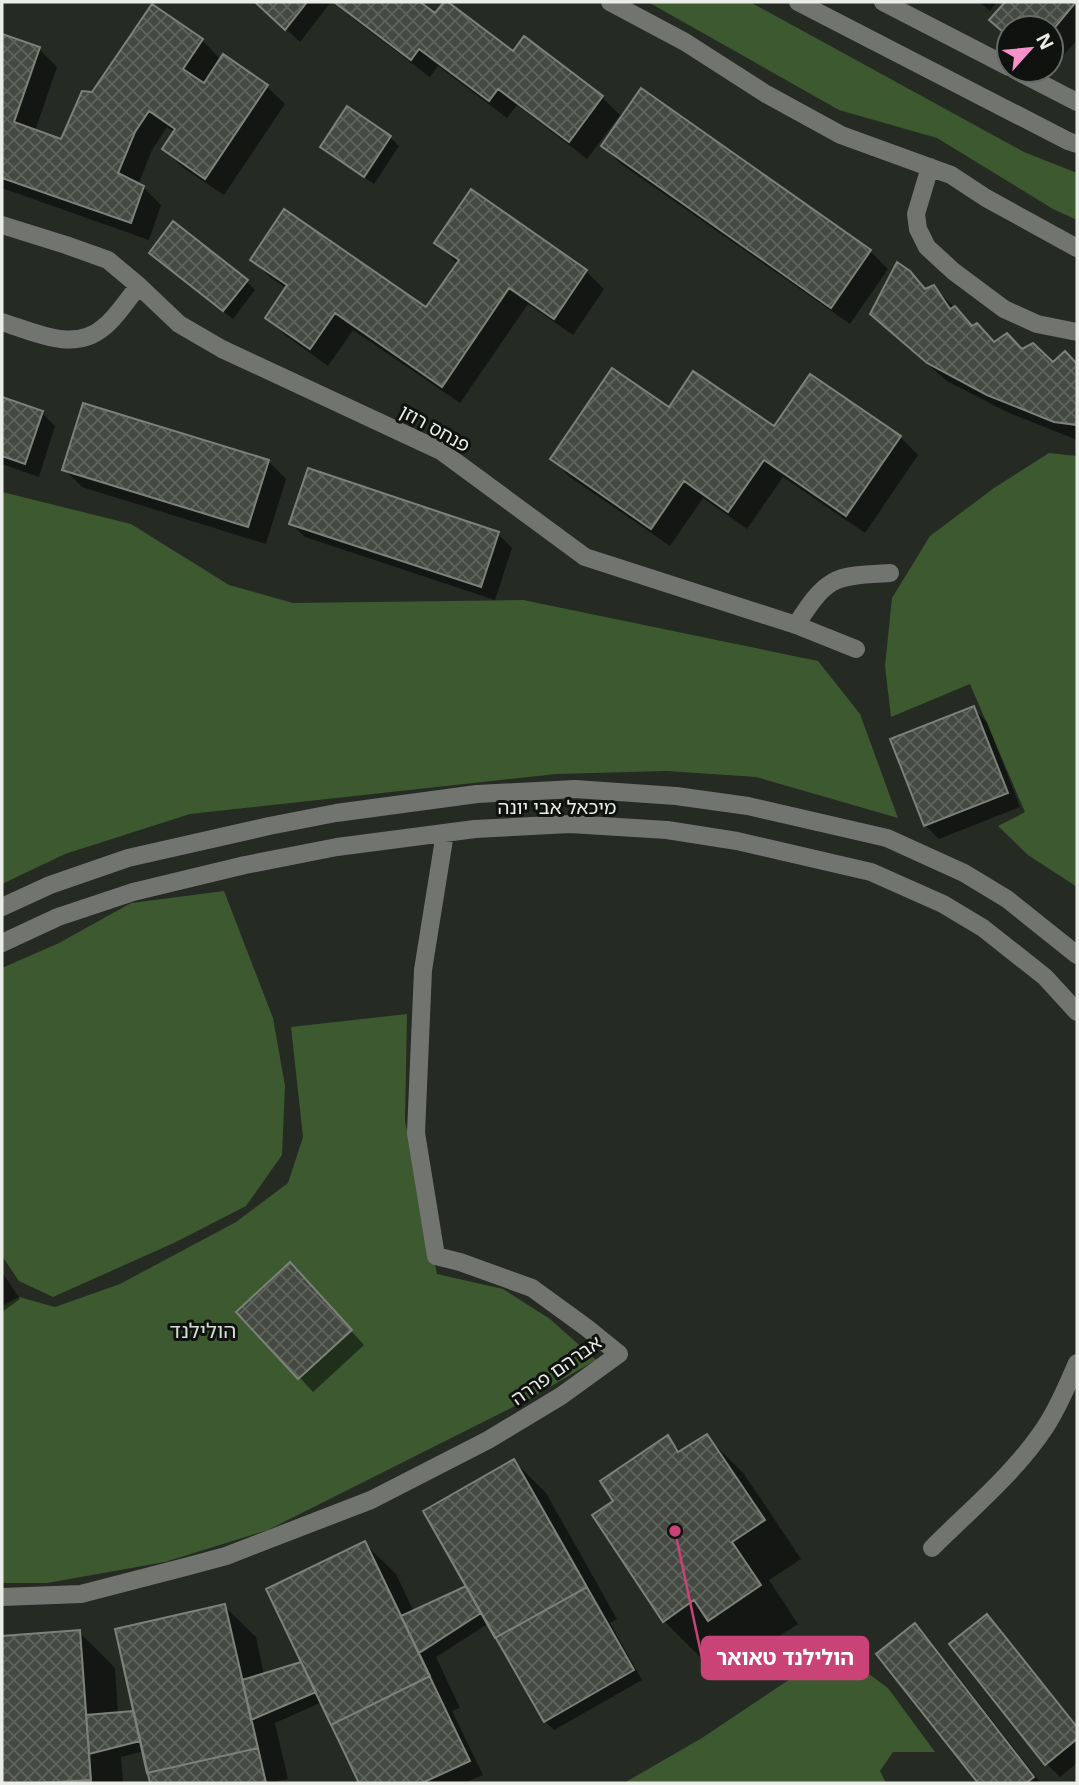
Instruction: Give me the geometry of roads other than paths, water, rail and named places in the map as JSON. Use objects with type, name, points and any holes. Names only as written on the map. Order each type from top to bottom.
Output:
[{"type":"street","points":[[610,2],[685,42],[766,94],[841,135],[951,175],[986,198],[1077,248]]},
{"type":"street","points":[[798,2],[1077,144]]},
{"type":"street","points":[[883,2],[995,60]]},
{"type":"street","points":[[1043,84],[1077,102]]},
{"type":"street","points":[[930,167],[916,214],[918,229],[927,247],[953,271],[1004,309],[1037,324],[1077,332]]},
{"type":"street","name":"פנחס רוזן","points":[[2,225],[108,260],[179,324],[222,349],[441,451],[585,557],[796,625],[856,649]]},
{"type":"street","points":[[2,321],[53,339],[79,341],[103,328],[139,286]]},
{"type":"street","points":[[796,625],[816,597],[834,581],[890,573]]},
{"type":"street","name":"מיכאל אבי יונה","points":[[2,907],[50,885],[128,858],[269,826],[336,813],[477,794],[575,789],[676,796],[748,806],[887,838],[986,886],[1007,899],[1077,955]]},
{"type":"street","name":"מיכאל אבי יונה","points":[[2,943],[58,917],[133,892],[245,865],[324,850],[475,830],[570,824],[667,830],[737,841],[871,872],[943,904],[983,928],[1045,977],[1077,1012]]},
{"type":"street","name":"אברהם פררה","points":[[2,1597],[81,1594],[201,1563],[226,1556],[371,1500],[488,1440],[561,1396],[619,1354],[532,1288],[436,1256],[416,1133],[423,970],[445,834]]},
{"type":"street","points":[[932,1548],[1017,1464],[1046,1426],[1077,1363]]},
{"type":"place","name":"הולילנד טאואר","points":[[675,1531]]},
{"type":"district","name":"הולילנד","points":[[203,1331]]}]
